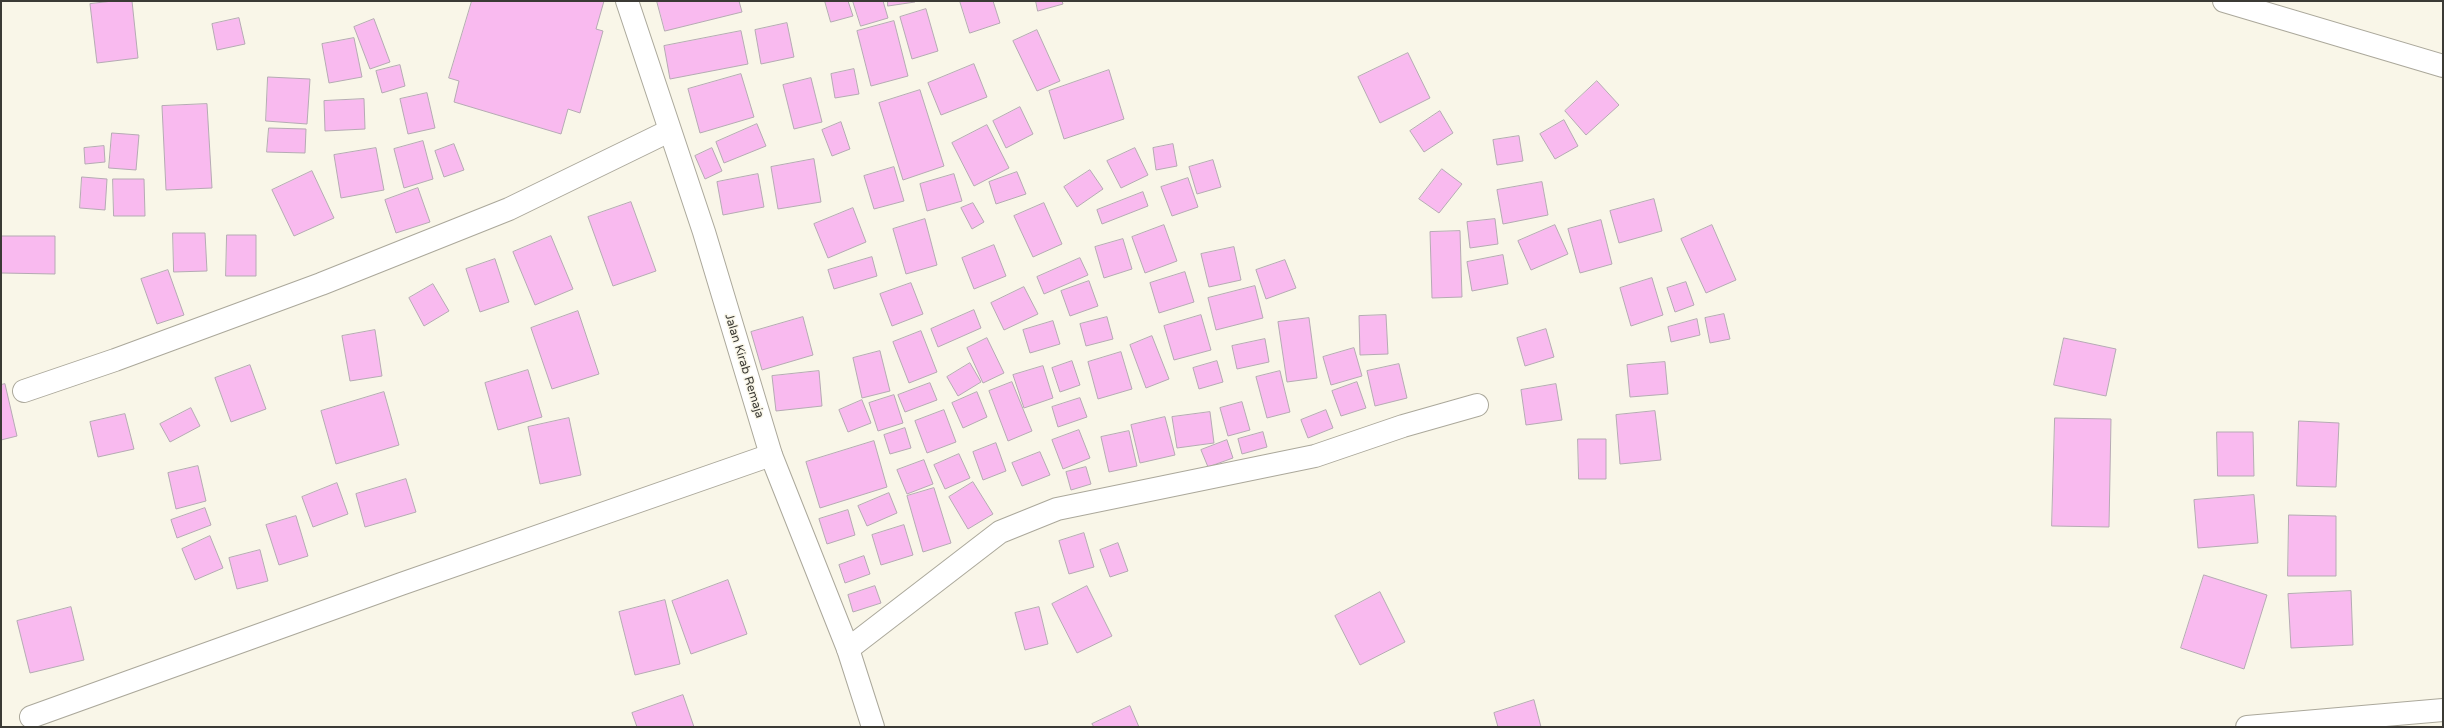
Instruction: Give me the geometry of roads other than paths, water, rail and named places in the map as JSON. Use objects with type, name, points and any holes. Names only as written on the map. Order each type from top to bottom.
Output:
[{"type":"street","name":"Jalan Kirab Remaja","points":[[627,1],[669,131],[704,232],[758,460],[848,649],[873,727]]},
{"type":"street","points":[[2224,1],[2443,66]]},
{"type":"street","points":[[24,391],[115,360],[321,284],[509,209],[669,131]]},
{"type":"street","points":[[848,649],[1000,532],[1057,509],[1315,456],[1403,426],[1477,405]]},
{"type":"street","points":[[31,717],[401,584],[758,460]]},
{"type":"street","points":[[2247,727],[2443,710]]}]
